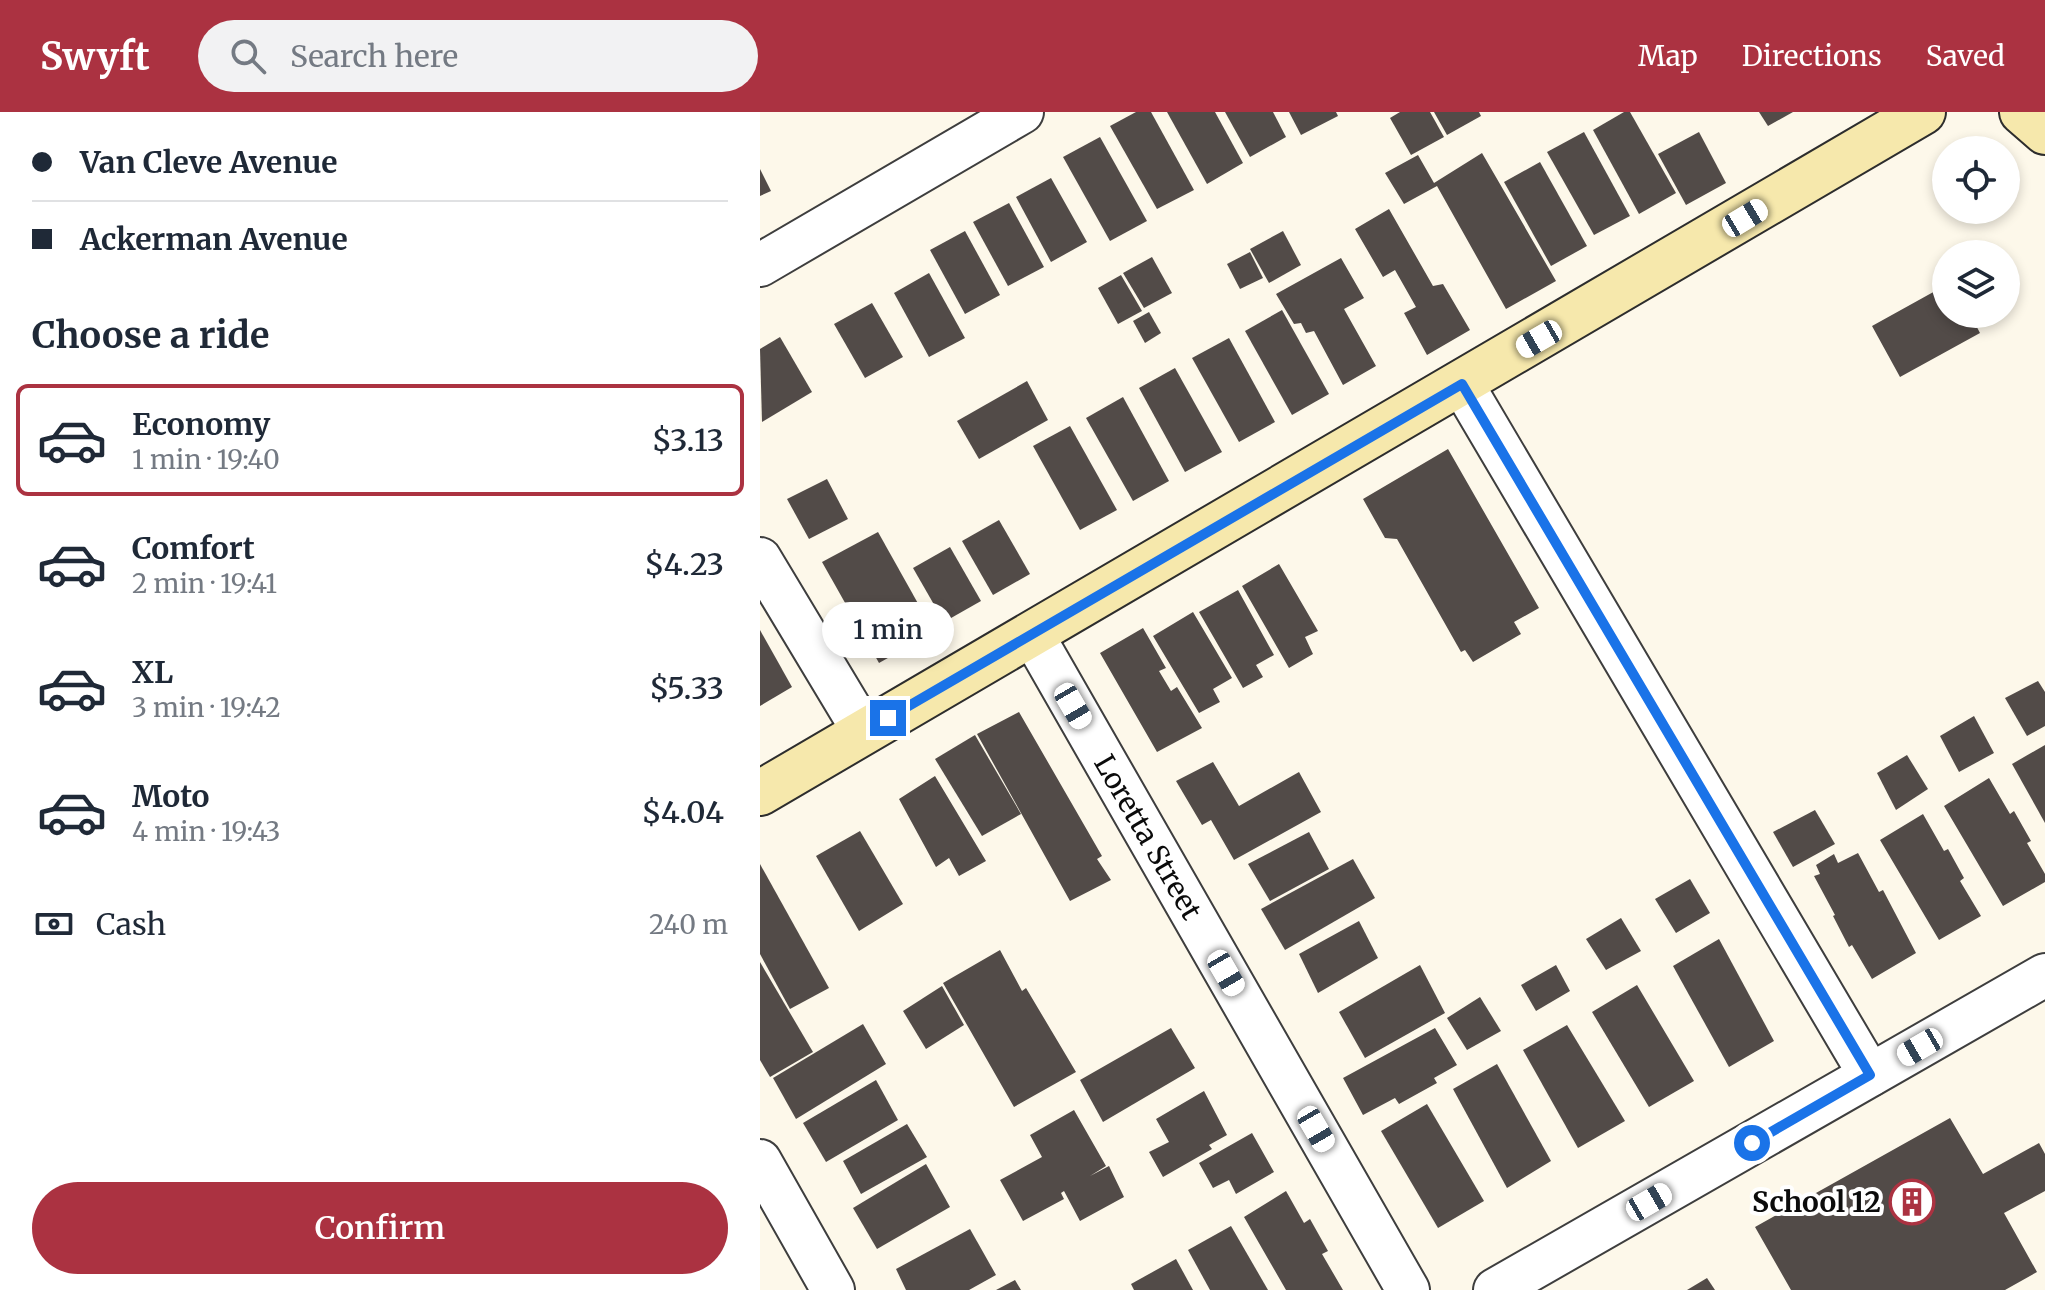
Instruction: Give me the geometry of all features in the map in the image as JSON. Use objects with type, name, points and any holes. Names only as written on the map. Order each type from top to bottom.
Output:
[{"type":"street","points":[[760,265],[1022,112]]},
{"type":"street","points":[[760,793],[1923,112]]},
{"type":"street","points":[[2022,112],[2045,132]]},
{"type":"street","points":[[1462,384],[1870,1075]]},
{"type":"street","points":[[760,559],[864,732]]},
{"type":"street","name":"Loretta Street","points":[[1032,634],[1408,1290]]},
{"type":"street","points":[[1495,1290],[2045,975]]},
{"type":"street","points":[[760,1161],[833,1290]]},
{"type":"building","points":[[1136,112],[1151,112],[1194,190],[1157,209],[1110,126]]},
{"type":"building","points":[[1167,112],[1215,112],[1243,163],[1207,184]]},
{"type":"building","points":[[1225,112],[1273,112],[1286,137],[1250,157]]},
{"type":"building","points":[[1289,112],[1336,112],[1338,116],[1301,135]]},
{"type":"building","points":[[1400,112],[1430,112],[1444,137],[1411,155],[1390,118]]},
{"type":"building","points":[[1434,112],[1479,112],[1481,116],[1447,135]]},
{"type":"building","points":[[1624,112],[1630,112],[1676,193],[1639,214],[1593,130]]},
{"type":"building","points":[[1759,112],[1793,112],[1768,126]]},
{"type":"building","points":[[1584,132],[1630,216],[1594,235],[1547,152]]},
{"type":"building","points":[[1699,132],[1726,183],[1686,205],[1658,154]]},
{"type":"building","points":[[1100,137],[1147,221],[1110,241],[1063,157]]},
{"type":"building","points":[[1482,153],[1556,281],[1506,309],[1437,186],[1404,204],[1385,173],[1418,155],[1434,183]]},
{"type":"building","points":[[1540,162],[1587,246],[1551,266],[1504,182]]},
{"type":"building","points":[[760,169],[771,191],[760,196]]},
{"type":"building","points":[[1051,178],[1087,242],[1051,262],[1016,197]]},
{"type":"building","points":[[1009,203],[1044,267],[1008,286],[973,222]]},
{"type":"building","points":[[1389,209],[1433,286],[1443,284],[1470,330],[1427,355],[1404,313],[1416,307],[1395,270],[1383,277],[1355,229]]},
{"type":"building","points":[[965,231],[1000,295],[965,314],[930,250]]},
{"type":"building","points":[[1283,231],[1301,265],[1269,283],[1250,249]]},
{"type":"building","points":[[1250,252],[1263,278],[1240,289],[1227,264]]},
{"type":"building","points":[[1152,257],[1172,293],[1144,308],[1123,273]]},
{"type":"building","points":[[1341,258],[1364,298],[1344,309],[1376,366],[1343,385],[1314,331],[1306,333],[1301,323],[1294,324],[1276,294]]},
{"type":"building","points":[[929,273],[965,338],[929,357],[894,293]]},
{"type":"building","points":[[1121,275],[1142,311],[1118,324],[1098,288]]},
{"type":"building","points":[[1932,293],[1932,328],[1977,328],[1980,333],[1900,377],[1872,326]]},
{"type":"building","points":[[872,303],[903,357],[865,378],[834,324]]},
{"type":"building","points":[[1282,310],[1329,394],[1292,415],[1245,331]]},
{"type":"building","points":[[1149,312],[1161,333],[1145,343],[1133,321]]},
{"type":"building","points":[[780,337],[812,392],[762,422],[760,349]]},
{"type":"building","points":[[1229,338],[1275,422],[1239,442],[1192,358]]},
{"type":"building","points":[[1175,368],[1222,452],[1185,472],[1139,388]]},
{"type":"building","points":[[1027,381],[1048,420],[979,459],[957,421]]},
{"type":"building","points":[[1123,397],[1169,481],[1133,501],[1086,418]]},
{"type":"building","points":[[1070,426],[1117,510],[1080,530],[1033,446]]},
{"type":"building","points":[[1448,449],[1539,608],[1514,622],[1521,634],[1473,662],[1465,650],[1461,652],[1397,539],[1385,538],[1363,499]]},
{"type":"building","points":[[827,479],[848,519],[809,539],[787,499]]},
{"type":"building","points":[[999,520],[1030,574],[993,595],[962,541]]},
{"type":"building","points":[[878,532],[934,632],[879,663],[822,562]]},
{"type":"building","points":[[950,547],[981,601],[944,622],[913,568]]},
{"type":"building","points":[[1279,564],[1318,631],[1305,637],[1313,654],[1289,668],[1242,586]]},
{"type":"building","points":[[1238,590],[1274,655],[1256,665],[1263,677],[1243,688],[1199,612]]},
{"type":"building","points":[[1193,612],[1232,678],[1213,689],[1220,702],[1199,713],[1153,636]]},
{"type":"building","points":[[1143,628],[1166,668],[1159,671],[1171,691],[1177,687],[1202,728],[1157,752],[1100,653]]},
{"type":"building","points":[[760,630],[792,687],[760,706]]},
{"type":"building","points":[[2038,681],[2045,692],[2045,726],[2027,736],[2005,698]]},
{"type":"building","points":[[1019,712],[1102,856],[1097,859],[1111,880],[1070,901],[977,734]]},
{"type":"building","points":[[1974,716],[1994,753],[1959,772],[1940,736]]},
{"type":"building","points":[[975,735],[1021,814],[982,836],[935,759]]},
{"type":"building","points":[[2045,745],[2045,823],[2012,764]]},
{"type":"building","points":[[1907,755],[1928,789],[1896,810],[1877,773]]},
{"type":"building","points":[[1213,762],[1239,806],[1299,772],[1321,812],[1234,860],[1211,820],[1202,825],[1176,781]]},
{"type":"building","points":[[935,776],[986,861],[959,876],[949,858],[936,867],[899,799]]},
{"type":"building","points":[[1989,778],[2010,814],[2014,811],[2031,841],[2027,843],[2045,874],[2045,882],[2003,906],[1944,806]]},
{"type":"building","points":[[1815,810],[1835,844],[1793,867],[1773,832]]},
{"type":"building","points":[[1923,814],[1944,851],[1948,849],[1964,878],[1960,881],[1981,916],[1939,940],[1880,840]]},
{"type":"building","points":[[860,831],[903,904],[859,931],[816,856]]},
{"type":"building","points":[[1309,832],[1329,869],[1270,901],[1248,864]]},
{"type":"building","points":[[1858,853],[1879,892],[1883,890],[1916,953],[1872,979],[1852,945],[1849,947],[1814,876],[1820,874],[1816,865],[1834,854],[1838,863]]},
{"type":"building","points":[[1353,859],[1375,898],[1285,950],[1261,909]]},
{"type":"building","points":[[760,864],[829,988],[790,1009],[760,954]]},
{"type":"building","points":[[1690,879],[1710,913],[1676,933],[1655,899]]},
{"type":"building","points":[[1621,918],[1641,951],[1606,970],[1586,939]]},
{"type":"building","points":[[1359,921],[1378,958],[1318,993],[1299,954]]},
{"type":"building","points":[[1719,939],[1774,1041],[1729,1067],[1673,966]]},
{"type":"building","points":[[1000,950],[1022,991],[1026,988],[1076,1072],[1014,1107],[943,983]]},
{"type":"building","points":[[760,962],[813,1052],[770,1077],[760,1060]]},
{"type":"building","points":[[1420,965],[1445,1013],[1365,1058],[1339,1012]]},
{"type":"building","points":[[1556,965],[1570,991],[1536,1011],[1521,985]]},
{"type":"building","points":[[1637,985],[1694,1081],[1649,1107],[1592,1012]]},
{"type":"building","points":[[942,986],[964,1025],[926,1049],[903,1011]]},
{"type":"building","points":[[1480,997],[1501,1031],[1467,1050],[1447,1018]]},
{"type":"building","points":[[863,1024],[886,1064],[796,1119],[773,1078]]},
{"type":"building","points":[[1567,1025],[1625,1121],[1578,1148],[1523,1050]]},
{"type":"building","points":[[1171,1028],[1195,1068],[1103,1122],[1080,1080]]},
{"type":"building","points":[[1435,1028],[1457,1065],[1434,1078],[1437,1083],[1399,1104],[1395,1098],[1363,1115],[1343,1078]]},
{"type":"building","points":[[1497,1064],[1551,1161],[1507,1188],[1453,1089]]},
{"type":"building","points":[[876,1080],[898,1120],[826,1162],[803,1123]]},
{"type":"building","points":[[1204,1091],[1227,1135],[1209,1145],[1212,1149],[1163,1177],[1149,1152],[1169,1142],[1156,1119]]},
{"type":"building","points":[[1427,1104],[1484,1201],[1438,1228],[1381,1131]]},
{"type":"building","points":[[1074,1110],[1106,1166],[1090,1176],[1109,1166],[1124,1197],[1080,1221],[1064,1191],[1061,1193],[1064,1199],[1023,1221],[1000,1180],[1042,1157],[1030,1135]]},
{"type":"building","name":"School 12","points":[[1950,1118],[1983,1174],[2039,1143],[2045,1154],[2045,1191],[2004,1213],[2037,1272],[2005,1290],[1791,1290],[1755,1227]]},
{"type":"building","points":[[907,1124],[927,1157],[861,1194],[843,1161]]},
{"type":"building","points":[[1252,1133],[1274,1172],[1236,1194],[1229,1180],[1213,1188],[1199,1163]]},
{"type":"building","points":[[926,1164],[950,1207],[877,1249],[853,1208]]},
{"type":"building","points":[[1286,1191],[1304,1223],[1310,1219],[1328,1251],[1322,1254],[1343,1290],[1286,1290],[1244,1217]]},
{"type":"building","points":[[1231,1226],[1268,1290],[1210,1290],[1188,1250]]},
{"type":"building","points":[[970,1229],[996,1275],[969,1290],[906,1290],[896,1269]]},
{"type":"building","points":[[1176,1259],[1193,1290],[1134,1290],[1131,1284]]},
{"type":"building","name":"School 12","points":[[1707,1278],[1715,1290],[1687,1290]]},
{"type":"building","points":[[1015,1280],[1021,1290],[996,1290]]},
{"type":"place","name":"School 12","points":[[1912,1202]]},
{"type":"route","points":[[888,718],[1462,384],[1870,1075],[1752,1143]]}]
